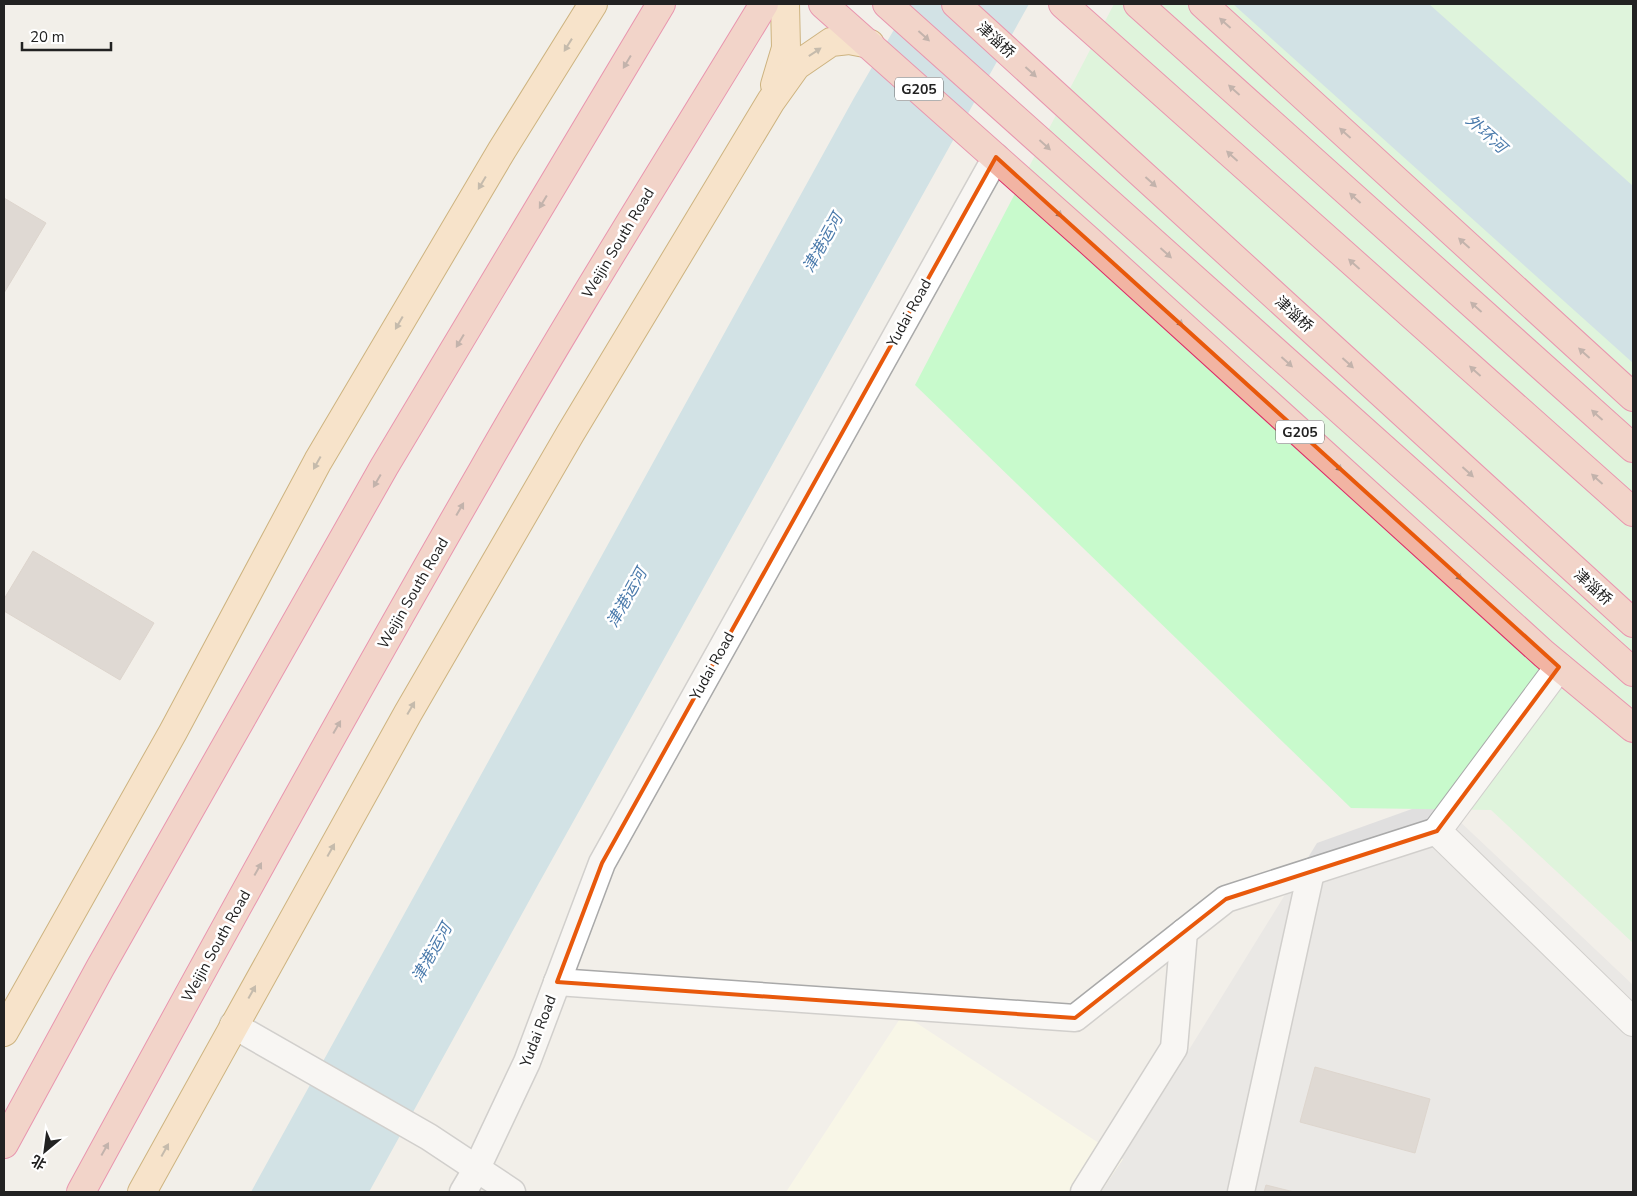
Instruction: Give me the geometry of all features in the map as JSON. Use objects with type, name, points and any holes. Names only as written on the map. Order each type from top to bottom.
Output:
[{"type":"highway","name":"Weijin South Road","points":[[81,1192],[295,802],[484,467],[612,252],[764,4]]},
{"type":"highway","name":"G205","points":[[823,4],[969,133],[1559,667],[1633,728]]},
{"type":"highway","points":[[887,4],[1633,672]]},
{"type":"highway","name":"津淄桥","points":[[956,4],[1633,623]]},
{"type":"highway","points":[[1063,4],[1633,512]]},
{"type":"highway","points":[[1138,4],[1633,448]]},
{"type":"highway","points":[[1203,4],[1633,397]]},
{"type":"highway","points":[[4,1144],[100,968],[384,468],[659,9]]},
{"type":"main road","points":[[4,1032],[173,732],[318,461],[502,150],[593,4]]},
{"type":"main road","points":[[771,101],[786,48],[785,4]]},
{"type":"main road","points":[[142,1192],[233,1025],[408,713],[570,434],[771,101],[796,66],[831,42],[849,40],[870,44]]},
{"type":"street","name":"Yudai Road","points":[[464,1192],[527,1062],[602,863],[996,158]]},
{"type":"street","points":[[557,982],[1075,1018],[1226,899],[1437,831],[1559,667]]},
{"type":"street","points":[[1437,831],[1633,1022]]},
{"type":"street","points":[[1241,1192],[1311,872]]},
{"type":"street","points":[[1084,1192],[1174,1048],[1184,932]]},
{"type":"street","points":[[233,1025],[429,1137],[476,1170],[512,1192]]},
{"type":"highlighted area","points":[[996,157],[1559,667],[1437,831],[1226,899],[1075,1018],[557,982],[602,863]]},
{"type":"shaded area","points":[[1437,800],[1633,985],[1633,1192],[1101,1192],[1317,843]]},
{"type":"shaded area","points":[[903,1014],[1123,1159],[1101,1192],[786,1192]]},
{"type":"green space","points":[[1114,4],[1633,4],[1633,943],[1491,810],[1351,808],[915,385]]},
{"type":"water","name":"津港运河","points":[[909,4],[1029,4],[369,1192],[251,1192],[854,98]]},
{"type":"water","name":"外环河","points":[[1233,4],[1429,4],[1633,186],[1633,363]]},
{"type":"building","points":[[4,198],[46,223],[4,293]]},
{"type":"building","points":[[33,551],[154,623],[120,680],[4,611],[4,599]]},
{"type":"building","points":[[1315,1067],[1430,1099],[1415,1153],[1300,1122]]},
{"type":"building","points":[[1266,1185],[1294,1192],[1264,1192]]}]
